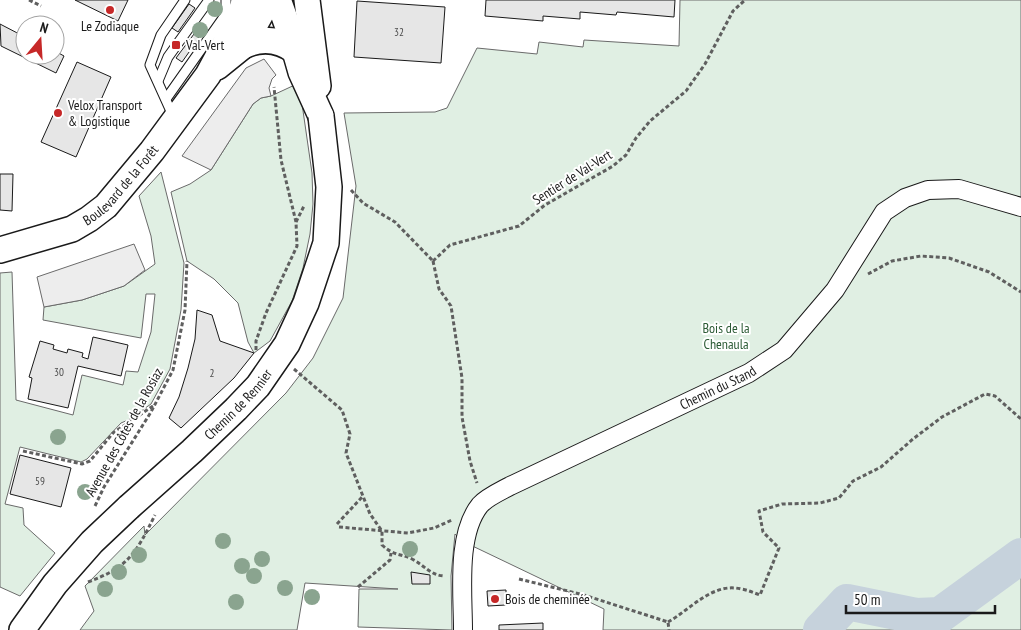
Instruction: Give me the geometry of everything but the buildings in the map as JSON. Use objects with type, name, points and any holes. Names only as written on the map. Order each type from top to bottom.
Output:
[{"type":"street","name":"Boulevard de la Forêt","points":[[208,75],[235,25],[244,0]]},
{"type":"street","name":"Chemin de Rennier","points":[[22,630],[56,584],[92,542],[236,409],[258,386],[288,344],[306,304],[326,243],[329,187],[307,0]]},
{"type":"street","name":"Boulevard de la Forêt","points":[[0,250],[72,229],[89,219],[115,196],[170,110],[208,75],[244,46],[275,1]]},
{"type":"street","name":"Chemin de Rennier","points":[[275,1],[295,51],[301,72],[321,116]]},
{"type":"street","points":[[244,46],[260,40],[269,40],[278,42],[295,51]]},
{"type":"street","name":"Chemin du Stand","points":[[481,504],[510,486],[749,373],[784,350],[835,290],[884,212],[906,198],[928,190],[959,189],[1021,207]]},
{"type":"street","points":[[463,630],[463,554],[468,529],[481,504]]},
{"type":"lane","points":[[170,110],[150,65],[161,35],[185,0]]},
{"type":"lane","points":[[158,81],[168,57],[209,0]]},
{"type":"lane","points":[[170,110],[226,14],[226,0]]},
{"type":"path","points":[[29,0],[41,6]]},
{"type":"path","name":"Sentier de Val-Vert","points":[[433,261],[450,245],[519,226],[545,205],[613,166],[626,155],[636,138],[650,121],[686,92],[705,64],[733,11],[745,0]]},
{"type":"path","points":[[274,87],[281,160],[295,220],[306,203]]},
{"type":"path","points":[[350,189],[363,203],[395,222],[433,261],[440,289],[451,306],[462,378],[462,417],[470,461],[477,480],[481,504],[434,528],[408,533],[338,525],[363,496]]},
{"type":"path","points":[[867,274],[892,262],[921,256],[949,258],[989,272],[1021,292]]},
{"type":"path","name":"Avenue des Côtes de la Rosiaz","points":[[94,509],[104,487],[155,404],[173,370],[185,310],[187,261]]},
{"type":"path","points":[[302,376],[342,410],[350,434],[346,453],[370,514],[382,531],[382,546],[391,553],[412,559],[428,571],[440,576]]},
{"type":"path","points":[[668,622],[715,591],[726,588],[740,588],[760,595],[779,548],[763,532],[759,511],[782,504],[820,503],[839,498],[853,482],[880,468],[912,439],[942,417],[985,394],[995,396],[1021,419]]},
{"type":"path","points":[[23,451],[82,464],[90,461],[114,433],[155,404]]},
{"type":"path","points":[[358,587],[390,560],[391,553]]},
{"type":"path","points":[[518,579],[584,595],[668,622]]},
{"type":"path","points":[[668,622],[669,630]]},
{"type":"green space","name":"Bois de la Chenaula","points":[[680,0],[1021,0],[1021,630],[603,630],[604,609],[462,541],[455,534],[451,576],[452,630],[358,627],[359,589],[398,589],[305,583],[297,630],[80,630],[94,611],[85,586],[144,526],[145,535],[286,393],[313,358],[343,298],[356,186],[344,113],[435,112],[447,108],[477,48],[537,54],[539,42],[583,47],[584,40],[679,46]]},
{"type":"green space","points":[[299,83],[312,173],[313,204],[310,234],[303,268],[292,301],[270,341],[254,353],[248,342],[238,303],[214,279],[187,261],[171,192],[190,184],[211,170],[253,104],[261,98],[271,96]]},
{"type":"green space","points":[[161,172],[184,263],[181,310],[170,369],[151,404],[121,423],[87,459],[81,462],[20,447],[5,504],[23,508],[24,525],[55,553],[20,596],[0,587],[0,273],[12,272],[16,400],[73,415],[82,375],[123,385],[126,371],[138,372],[151,332],[155,294],[146,294],[141,338],[43,320],[44,307],[82,300],[124,286],[155,264],[151,236],[139,196]]},
{"type":"shaded area","points":[[264,59],[276,75],[272,79],[269,88],[271,96],[261,98],[253,104],[211,170],[182,156],[246,68]]},
{"type":"shaded area","points":[[134,244],[145,270],[124,286],[82,300],[44,307],[37,277]]},
{"type":"waterway","points":[[821,630],[847,602],[916,616],[940,615],[1021,556]]},
{"type":"place","name":"Le Zodiaque","points":[[110,10]]},
{"type":"place","name":"Val-Vert","points":[[176,45]]},
{"type":"place","name":"Velox Transport & Logistique","points":[[58,113]]},
{"type":"place","name":"Bois de cheminée","points":[[495,599]]}]
